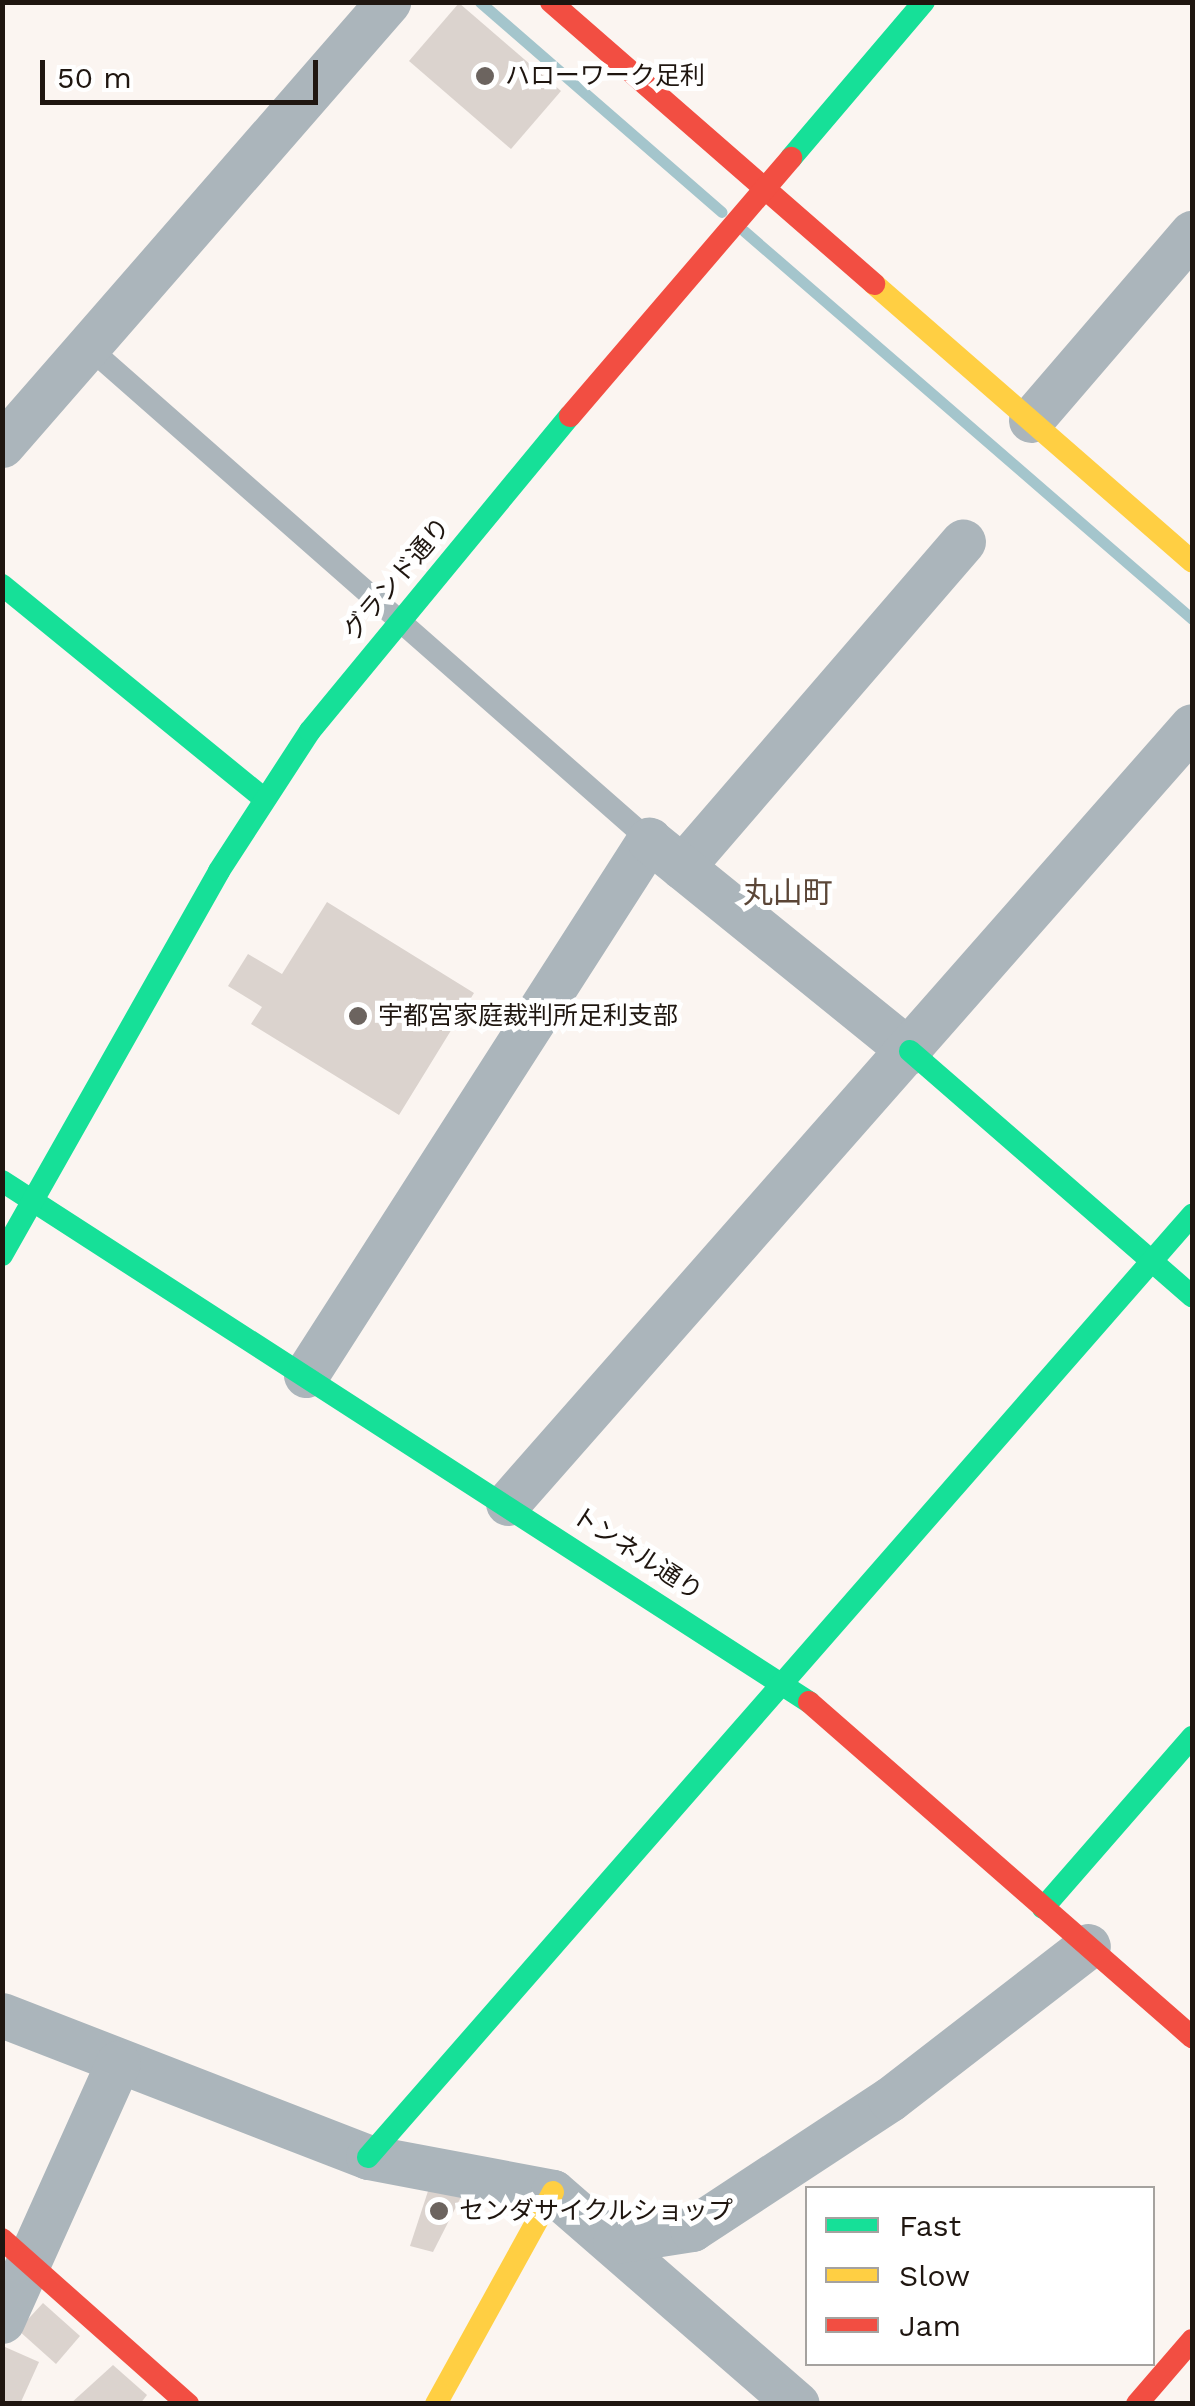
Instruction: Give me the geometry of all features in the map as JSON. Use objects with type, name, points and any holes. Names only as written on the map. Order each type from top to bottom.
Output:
[{"type":"street","points":[[2,445],[388,2]]},
{"type":"street","points":[[551,2],[1192,560]]},
{"type":"street","name":"グランド通り","points":[[2,1256],[264,800],[394,622],[924,2]]},
{"type":"street","points":[[1031,420],[1192,233]]},
{"type":"street","points":[[306,1374],[666,854],[962,541]]},
{"type":"street","points":[[2,585],[264,800]]},
{"type":"street","points":[[508,1504],[1192,726]]},
{"type":"street","points":[[666,854],[910,1051],[1192,1296]]},
{"type":"street","name":"トンネル通り","points":[[2,1182],[786,1682],[1192,2037]]},
{"type":"street","points":[[368,2157],[1192,1214]]},
{"type":"street","points":[[1043,1908],[1192,1737]]},
{"type":"street","points":[[615,2240],[692,2229],[890,2099],[1088,1946]]},
{"type":"street","points":[[2,2015],[368,2157],[553,2192],[615,2240],[797,2404]]},
{"type":"street","points":[[2,2321],[16,2251],[118,2063]]},
{"type":"street","points":[[436,2404],[553,2192]]},
{"type":"street","points":[[16,2251],[188,2404]]},
{"type":"street","points":[[1137,2404],[1192,2340]]},
{"type":"lane","points":[[87,346],[394,622],[666,854]]},
{"type":"building","name":"ハローワーク足利","points":[[459,3],[561,91],[511,149],[409,61]]},
{"type":"building","name":"宇都宮家庭裁判所足利支部","points":[[327,902],[474,993],[399,1115],[251,1024],[262,1007],[228,986],[248,954],[282,974]]},
{"type":"building","name":"センダサイクルショップ","points":[[430,2185],[461,2197],[433,2252],[410,2246]]},
{"type":"building","points":[[43,2303],[80,2336],[56,2364],[18,2330]]},
{"type":"building","points":[[5,2347],[39,2362],[20,2404],[2,2404]]},
{"type":"building","points":[[113,2365],[147,2395],[140,2404],[70,2404]]},
{"type":"waterway","points":[[480,2],[722,212]]},
{"type":"waterway","points":[[744,231],[1192,619]]},
{"type":"traffic: fast","points":[[791,158],[924,2]]},
{"type":"traffic: fast","points":[[2,1255],[219,871],[310,731],[570,416]]},
{"type":"traffic: fast","points":[[2,585],[264,799]]},
{"type":"traffic: fast","points":[[910,1051],[1192,1296]]},
{"type":"traffic: fast","points":[[2,1181],[809,1702]]},
{"type":"traffic: fast","points":[[368,2157],[1192,1215]]},
{"type":"traffic: fast","points":[[1043,1908],[1192,1737]]},
{"type":"traffic: slow","points":[[874,284],[1192,561]]},
{"type":"traffic: slow","points":[[436,2404],[553,2192]]},
{"type":"traffic: jam","points":[[551,2],[874,284]]},
{"type":"traffic: jam","points":[[570,416],[791,158]]},
{"type":"traffic: jam","points":[[809,1702],[1192,2037]]},
{"type":"traffic: jam","points":[[2,2239],[188,2404]]},
{"type":"traffic: jam","points":[[1137,2404],[1192,2340]]},
{"type":"place","name":"ハローワーク足利","points":[[485,76]]},
{"type":"place","name":"宇都宮家庭裁判所足利支部","points":[[358,1016]]},
{"type":"place","name":"センダサイクルショップ","points":[[439,2211]]},
{"type":"district","name":"丸山町","points":[[788,893]]}]
